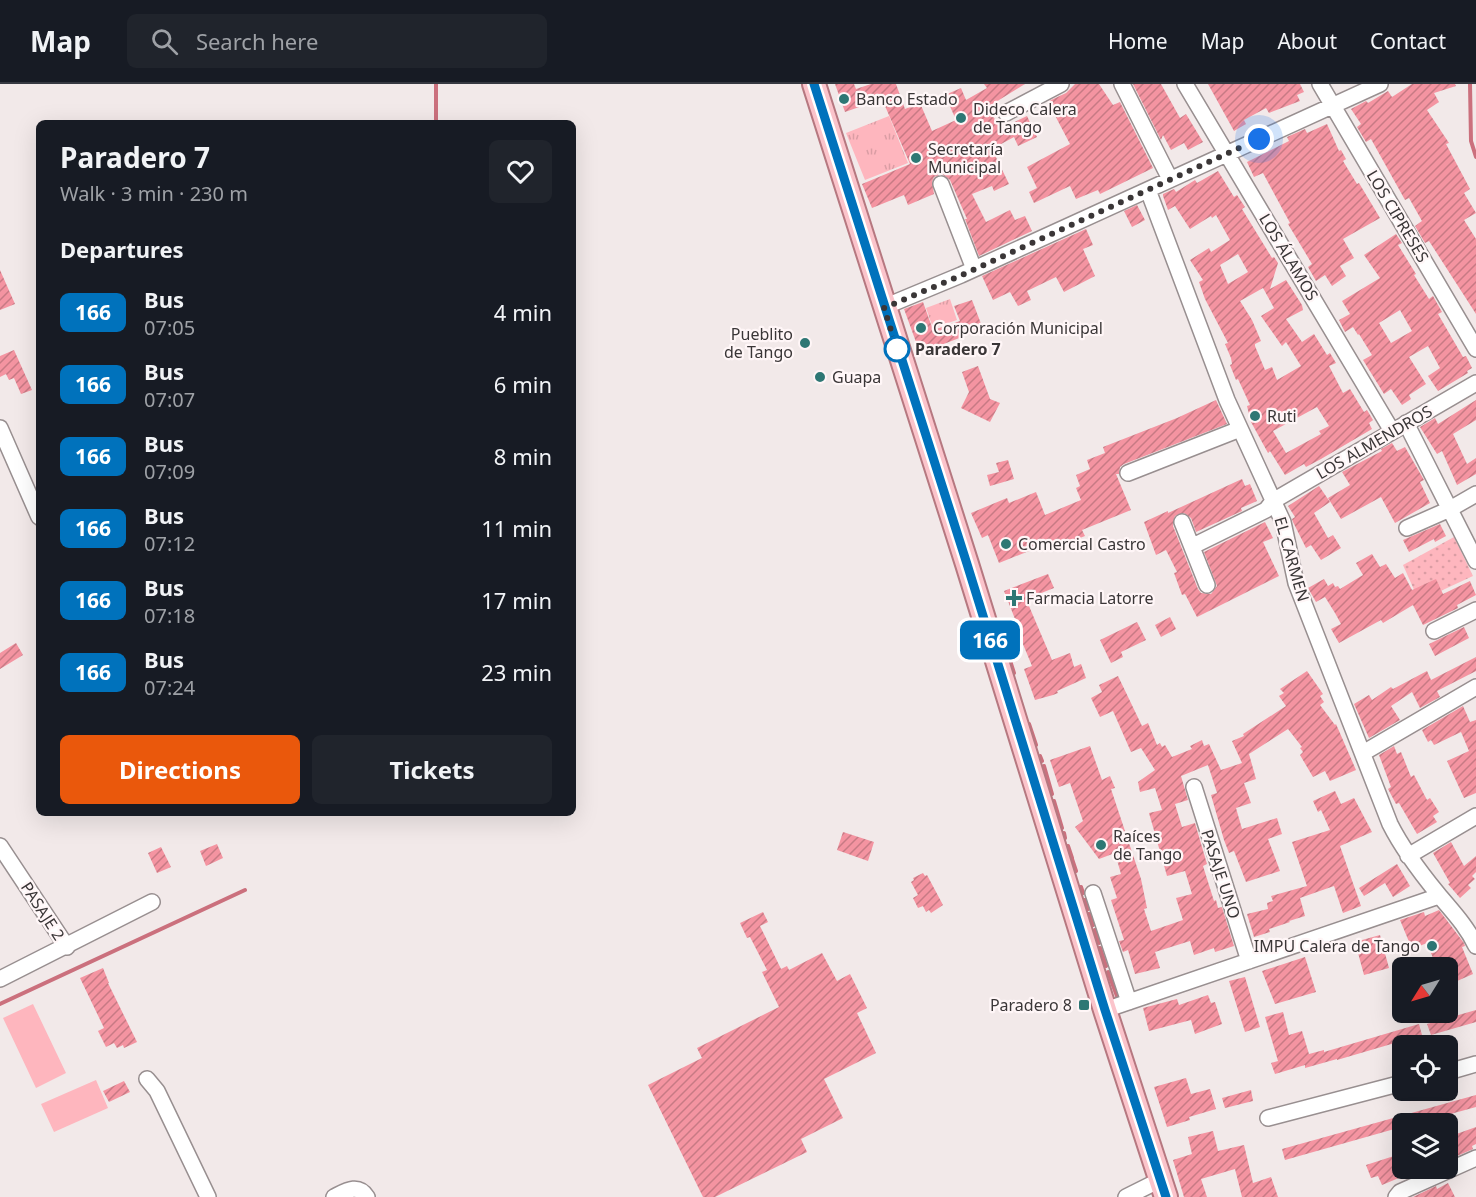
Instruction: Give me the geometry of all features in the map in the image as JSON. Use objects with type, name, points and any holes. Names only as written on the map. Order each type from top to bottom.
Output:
[{"type":"main road","points":[[814,84],[1163,1189]]},
{"type":"street","points":[[1006,113],[1061,84]]},
{"type":"street","points":[[1122,84],[1170,179]]},
{"type":"street","name":"LOS ÁLAMOS","points":[[1185,84],[1450,509],[1476,561]]},
{"type":"street","name":"LOS CIPRESES","points":[[1320,84],[1476,349]]},
{"type":"street","points":[[884,308],[1380,84]]},
{"type":"street","points":[[941,184],[974,269]]},
{"type":"street","name":"EL CARMEN","points":[[1148,190],[1240,429],[1287,534],[1296,583],[1390,824],[1408,855],[1458,916],[1476,944]]},
{"type":"street","name":"LOS ALMENDROS","points":[[1193,546],[1266,510],[1273,501],[1476,383]]},
{"type":"street","points":[[0,428],[36,510]]},
{"type":"street","points":[[1128,473],[1240,429]]},
{"type":"street","points":[[1407,528],[1450,509],[1476,494]]},
{"type":"street","points":[[1182,522],[1207,585]]},
{"type":"street","points":[[1434,631],[1476,610]]},
{"type":"street","points":[[1363,753],[1476,687]]},
{"type":"street","name":"PASAJE UNO","points":[[1194,787],[1249,961]]},
{"type":"street","points":[[1408,855],[1476,816]]},
{"type":"street","name":"PASAJE 2","points":[[0,846],[66,947]]},
{"type":"street","points":[[1093,893],[1129,1002]]},
{"type":"street","points":[[1105,1010],[1440,896]]},
{"type":"street","points":[[0,979],[152,902]]},
{"type":"street","points":[[1458,1069],[1476,1064]]},
{"type":"street","points":[[147,1079],[157,1090],[208,1197]]},
{"type":"street","points":[[1268,1118],[1392,1086]]},
{"type":"street","points":[[1396,1197],[1400,1192],[1476,1158]]},
{"type":"street","points":[[334,1197],[354,1189],[362,1191],[367,1197]]},
{"type":"street","points":[[1126,1197],[1163,1189]]},
{"type":"green space","points":[[889,116],[908,163],[865,180],[846,133]]},
{"type":"green space","points":[[950,299],[957,320],[933,328],[926,308]]},
{"type":"green space","points":[[1454,537],[1473,576],[1419,601],[1403,565]]},
{"type":"green space","points":[[33,1004],[66,1073],[36,1088],[3,1018]]},
{"type":"green space","points":[[96,1080],[108,1108],[54,1132],[41,1104]]},
{"type":"building","points":[[835,84],[854,84],[856,89],[871,84],[896,84],[905,109],[920,103],[932,131],[956,120],[945,95],[961,88],[966,100],[987,88],[984,84],[1025,84],[991,105],[995,110],[991,112],[1000,129],[1027,116],[1037,137],[1018,146],[1014,137],[992,149],[1009,184],[994,191],[992,186],[972,194],[986,222],[1010,210],[1015,220],[1025,216],[1032,231],[979,256],[965,219],[967,219],[950,180],[942,174],[934,177],[932,182],[934,194],[908,205],[904,195],[872,208],[862,184],[910,164],[882,99],[845,112]]},
{"type":"building","points":[[1075,84],[1099,84],[1113,105],[1120,102],[1153,168],[1100,194],[1098,190],[1076,199],[1070,186],[1034,203],[1029,192],[1037,188],[1027,167],[1070,144],[1049,101],[1066,93]]},
{"type":"building","points":[[1133,84],[1161,84],[1180,118],[1186,114],[1203,142],[1188,150],[1184,143],[1171,150],[1163,135],[1161,140]]},
{"type":"building","points":[[1208,84],[1300,84],[1304,92],[1297,95],[1300,101],[1269,113],[1266,108],[1244,120],[1246,124],[1234,131]]},
{"type":"building","points":[[1412,84],[1455,84],[1456,86],[1434,93],[1439,102],[1427,110],[1449,143],[1446,144],[1470,189],[1464,193],[1476,213],[1464,220],[1476,239],[1476,314],[1429,241],[1425,243],[1415,226],[1422,221],[1409,198],[1405,200],[1371,139],[1366,142],[1357,127],[1361,124],[1351,109],[1366,101],[1368,103],[1388,91],[1392,97]]},
{"type":"building","points":[[1327,124],[1339,151],[1341,150],[1346,159],[1343,161],[1380,218],[1343,239],[1354,258],[1340,266],[1346,276],[1332,286],[1325,275],[1316,281],[1308,267],[1312,264],[1288,224],[1290,223],[1263,173],[1254,177],[1247,162],[1289,141],[1287,137],[1305,129],[1307,133]]},
{"type":"building","points":[[1218,171],[1234,197],[1237,195],[1245,207],[1242,209],[1272,258],[1274,257],[1278,263],[1270,289],[1286,280],[1302,305],[1303,310],[1286,319],[1302,342],[1314,334],[1327,355],[1330,353],[1336,363],[1329,366],[1343,393],[1350,389],[1364,412],[1367,410],[1373,420],[1369,423],[1372,429],[1306,467],[1304,464],[1285,475],[1270,451],[1268,453],[1251,422],[1247,406],[1250,405],[1230,365],[1232,364],[1231,358],[1225,344],[1228,343],[1205,299],[1199,282],[1203,280],[1190,260],[1209,248],[1211,252],[1230,240],[1216,215],[1190,229],[1175,206],[1168,210],[1163,196],[1174,189],[1176,192],[1195,180],[1197,183]],"holes":[[[1238,254],[1248,272],[1228,284],[1220,265]],[[1263,288],[1274,308],[1261,316],[1282,346],[1286,342],[1301,366],[1277,380],[1272,367],[1265,370],[1255,346],[1261,341],[1240,301]],[[1317,407],[1329,426],[1319,431],[1321,434],[1286,453],[1273,431]]]},
{"type":"building","points":[[1137,205],[1145,220],[1132,227],[1124,211]]},
{"type":"building","points":[[1086,229],[1093,245],[1083,249],[1095,276],[1064,292],[1056,277],[1027,291],[1031,300],[1018,306],[1010,292],[993,300],[982,276]]},
{"type":"building","points":[[1396,234],[1402,243],[1398,245],[1416,274],[1414,275],[1429,299],[1433,296],[1442,312],[1438,314],[1463,357],[1466,356],[1472,368],[1467,371],[1468,373],[1438,391],[1428,376],[1440,368],[1428,346],[1409,357],[1426,384],[1409,395],[1411,399],[1402,405],[1391,389],[1384,394],[1363,360],[1372,355],[1353,327],[1345,332],[1339,320],[1350,314],[1342,301],[1380,278],[1364,255]],"holes":[[[1400,310],[1412,331],[1391,343],[1379,323]]]},
{"type":"building","points":[[0,270],[15,304],[0,310]]},
{"type":"building","points":[[972,300],[983,329],[920,353],[904,309],[923,302],[933,330],[960,321],[954,306]]},
{"type":"building","points":[[14,350],[32,390],[21,394],[14,378],[9,380],[6,374],[0,377],[0,356]]},
{"type":"building","points":[[978,366],[990,399],[1000,403],[990,422],[961,408],[969,392],[962,372]]},
{"type":"building","points":[[1216,400],[1227,424],[1120,467],[1119,474],[1116,474],[1131,510],[1082,530],[1085,536],[1059,546],[1056,540],[999,563],[988,535],[982,538],[971,513],[1007,498],[1009,503],[1036,492],[1045,515],[1081,500],[1076,488],[1080,486],[1076,475],[1090,469],[1087,460],[1105,453],[1103,447]]},
{"type":"building","points":[[1476,400],[1476,420],[1453,434],[1467,464],[1476,458],[1476,474],[1457,485],[1442,451],[1437,454],[1420,427],[1435,418],[1438,424]]},
{"type":"building","points":[[1392,443],[1397,451],[1405,447],[1424,480],[1420,482],[1430,503],[1395,523],[1381,497],[1341,519],[1328,498],[1350,485],[1342,472],[1382,451],[1381,449]]},
{"type":"building","points":[[1008,460],[1014,479],[990,486],[987,475],[999,472],[996,463]]},
{"type":"building","points":[[1242,479],[1245,486],[1250,484],[1257,501],[1241,508],[1242,511],[1196,532],[1191,518],[1184,513],[1175,516],[1173,526],[1201,593],[1211,594],[1217,586],[1204,552],[1265,522],[1273,538],[1263,542],[1279,576],[1197,617],[1185,594],[1182,595],[1174,573],[1177,572],[1166,550],[1156,555],[1144,522]]},
{"type":"building","points":[[1319,486],[1330,502],[1314,513],[1328,538],[1333,535],[1341,548],[1321,560],[1311,545],[1306,548],[1293,522],[1292,519],[1295,517],[1288,506]]},
{"type":"building","points":[[1440,524],[1446,536],[1435,542],[1434,539],[1409,552],[1403,540]]},
{"type":"building","points":[[1372,554],[1380,567],[1386,564],[1395,578],[1403,573],[1412,590],[1436,579],[1443,594],[1470,581],[1476,595],[1457,605],[1458,608],[1423,625],[1413,605],[1383,623],[1381,620],[1339,643],[1331,629],[1341,624],[1335,613],[1325,597],[1316,602],[1308,588],[1324,579],[1328,586],[1333,583],[1340,589],[1363,575],[1356,563]]},
{"type":"building","points":[[1048,574],[1054,588],[1026,599],[1052,660],[1070,653],[1074,667],[1081,664],[1086,678],[1057,691],[1058,693],[1035,700],[1024,669],[1032,666],[1004,591]]},
{"type":"building","points":[[1170,617],[1176,629],[1161,637],[1155,625]]},
{"type":"building","points":[[1137,622],[1146,640],[1121,652],[1123,657],[1111,663],[1100,640]]},
{"type":"building","points":[[1464,627],[1469,638],[1435,656],[1429,644]]},
{"type":"building","points":[[16,643],[23,655],[0,669],[0,653]]},
{"type":"building","points":[[1476,657],[1476,671],[1437,691],[1440,697],[1420,708],[1412,692],[1391,706],[1400,720],[1369,738],[1354,704],[1369,695],[1372,700],[1391,687],[1393,689],[1427,671],[1431,680]]},
{"type":"building","points":[[1307,671],[1323,694],[1320,696],[1324,702],[1320,705],[1336,724],[1356,770],[1330,781],[1325,771],[1313,777],[1300,755],[1303,752],[1300,748],[1302,747],[1288,729],[1249,754],[1256,779],[1244,783],[1251,803],[1236,808],[1242,829],[1277,818],[1282,834],[1268,839],[1280,871],[1246,882],[1234,851],[1229,853],[1224,840],[1211,795],[1217,793],[1208,765],[1181,776],[1188,800],[1175,804],[1182,827],[1195,823],[1207,864],[1203,866],[1214,901],[1216,900],[1218,908],[1222,907],[1234,946],[1215,952],[1214,948],[1194,955],[1190,941],[1155,952],[1160,968],[1135,974],[1128,950],[1123,952],[1119,941],[1124,940],[1111,900],[1117,898],[1110,877],[1121,874],[1115,853],[1099,859],[1075,827],[1083,821],[1070,783],[1059,787],[1050,760],[1090,746],[1102,780],[1110,776],[1115,788],[1111,789],[1141,879],[1147,908],[1144,909],[1151,931],[1183,920],[1176,898],[1192,894],[1185,871],[1167,876],[1149,813],[1162,810],[1155,788],[1140,792],[1138,782],[1155,770],[1141,748],[1131,752],[1113,711],[1100,717],[1091,698],[1102,692],[1099,685],[1118,676],[1142,726],[1148,723],[1157,745],[1160,743],[1162,747],[1165,745],[1172,757],[1192,749],[1190,746],[1202,740],[1204,746],[1209,744],[1221,770],[1242,763],[1232,741],[1244,736],[1243,734],[1286,706],[1279,696],[1284,693],[1280,689]]},
{"type":"building","points":[[1463,706],[1470,722],[1476,720],[1476,793],[1464,798],[1447,761],[1469,751],[1461,732],[1434,745],[1431,740],[1428,742],[1422,730]]},
{"type":"building","points":[[1394,746],[1397,754],[1401,752],[1411,777],[1414,775],[1427,800],[1430,798],[1439,812],[1433,816],[1437,822],[1417,834],[1388,789],[1391,787],[1379,755]]},
{"type":"building","points":[[1335,791],[1341,804],[1354,798],[1372,832],[1340,846],[1361,906],[1343,913],[1334,886],[1300,898],[1305,916],[1254,937],[1247,914],[1268,909],[1267,903],[1273,901],[1271,896],[1307,886],[1292,842],[1330,830],[1321,810],[1318,812],[1313,801]]},
{"type":"building","points":[[843,832],[874,842],[868,861],[837,850]]},
{"type":"building","points":[[1451,842],[1464,866],[1476,856],[1476,872],[1472,876],[1475,879],[1468,885],[1471,888],[1460,898],[1448,884],[1450,883],[1433,853]]},
{"type":"building","points":[[217,844],[223,858],[206,866],[200,851]]},
{"type":"building","points":[[161,847],[171,867],[157,873],[148,853]]},
{"type":"building","points":[[1397,864],[1410,886],[1393,897],[1385,883],[1364,896],[1359,888]]},
{"type":"building","points":[[923,873],[927,875],[943,905],[931,913],[929,910],[926,912],[923,906],[918,908],[913,898],[918,895],[911,882],[913,878]]},
{"type":"building","points":[[1439,910],[1464,943],[1465,946],[1462,947],[1473,974],[1458,981],[1458,957],[1433,957],[1427,943],[1412,949],[1400,920],[1424,912],[1425,916]]},
{"type":"building","points":[[763,912],[768,922],[760,926],[781,969],[787,966],[789,970],[822,953],[837,981],[850,974],[867,1008],[857,1013],[876,1053],[824,1079],[843,1118],[801,1139],[807,1152],[715,1197],[703,1197],[648,1085],[702,1058],[697,1048],[779,1007],[762,972],[767,970],[740,923]]},
{"type":"building","points":[[1380,935],[1389,968],[1364,975],[1355,942]]},
{"type":"building","points":[[1305,957],[1316,992],[1275,1004],[1262,971]]},
{"type":"building","points":[[103,968],[137,1042],[124,1048],[123,1045],[117,1048],[114,1043],[106,1047],[98,1031],[104,1028],[80,978]]},
{"type":"building","points":[[1245,977],[1260,1027],[1245,1032],[1229,981]]},
{"type":"building","points":[[1208,995],[1211,1003],[1215,1002],[1222,1024],[1195,1034],[1191,1020],[1149,1031],[1143,1008],[1177,999],[1179,1005]]},
{"type":"building","points":[[1476,1010],[1476,1022],[1431,1035],[1427,1024],[1458,1023],[1458,1015]]},
{"type":"building","points":[[1283,1012],[1289,1035],[1302,1031],[1309,1054],[1324,1050],[1324,1052],[1419,1024],[1422,1035],[1392,1035],[1392,1044],[1337,1060],[1305,1068],[1305,1065],[1275,1074],[1271,1063],[1278,1061],[1265,1017]]},
{"type":"building","points":[[1186,1078],[1191,1094],[1210,1089],[1216,1109],[1189,1117],[1190,1120],[1167,1127],[1154,1087]]},
{"type":"building","points":[[124,1081],[130,1092],[109,1102],[103,1091]]},
{"type":"building","points":[[1251,1090],[1253,1101],[1225,1108],[1222,1098]]},
{"type":"building","points":[[1476,1095],[1476,1107],[1454,1113],[1411,1113],[1458,1101]]},
{"type":"building","points":[[1392,1118],[1392,1130],[1285,1160],[1282,1149]]},
{"type":"building","points":[[1476,1127],[1476,1144],[1472,1146],[1473,1149],[1458,1156],[1458,1133]]},
{"type":"building","points":[[1213,1131],[1218,1151],[1244,1145],[1253,1183],[1271,1177],[1278,1197],[1242,1197],[1235,1169],[1201,1179],[1207,1197],[1184,1197],[1173,1160],[1192,1154],[1188,1137]]},
{"type":"building","points":[[1392,1157],[1392,1179],[1396,1179],[1382,1185],[1378,1176],[1371,1178],[1366,1165]]},
{"type":"building","points":[[1448,1183],[1455,1197],[1413,1197],[1436,1186],[1437,1189]]},
{"type":"waterway","points":[[436,84],[436,120]]},
{"type":"waterway","points":[[1470,84],[1471,141],[1476,157]]},
{"type":"waterway","points":[[1000,629],[1014,673]]},
{"type":"waterway","points":[[1029,724],[1036,745]]},
{"type":"waterway","points":[[1040,756],[1042,761]]},
{"type":"waterway","points":[[1044,766],[1052,794]]},
{"type":"waterway","points":[[1054,801],[1062,828]]},
{"type":"waterway","points":[[1064,833],[1065,838]]},
{"type":"waterway","points":[[1068,846],[1072,858]]},
{"type":"waterway","points":[[1072,859],[1076,871]]},
{"type":"waterway","points":[[1081,887],[1083,893]]},
{"type":"waterway","points":[[0,1004],[245,890]]},
{"type":"waterway","points":[[1085,900],[1088,909]]},
{"type":"waterway","points":[[1089,914],[1093,925]]},
{"type":"waterway","points":[[1095,930],[1099,943]]},
{"type":"waterway","points":[[1100,948],[1106,966]]},
{"type":"waterway","points":[[1108,972],[1117,996]]},
{"type":"bus line","name":"166","points":[[814,84],[1166,1197]]},
{"type":"place","name":"Banco Estado","points":[[844,99]]},
{"type":"place","name":"Dideco Calera de Tango","points":[[961,118]]},
{"type":"place","name":"Secretaría Municipal","points":[[916,158]]},
{"type":"place","name":"Corporación Municipal","points":[[921,328]]},
{"type":"place","name":"Pueblito de Tango","points":[[805,343]]},
{"type":"place","name":"Paradero 7","points":[[897,349]]},
{"type":"place","name":"Guapa","points":[[820,377]]},
{"type":"place","name":"Ruti","points":[[1255,416]]},
{"type":"place","name":"Comercial Castro","points":[[1006,544]]},
{"type":"place","name":"Farmacia Latorre","points":[[1014,598]]},
{"type":"place","name":"Raíces de Tango","points":[[1101,845]]},
{"type":"place","name":"IMPU Calera de Tango","points":[[1432,946]]},
{"type":"place","name":"Paradero 8","points":[[1084,1005]]},
{"type":"route","points":[[897,349],[884,308],[962,275],[1259,139]]}]
